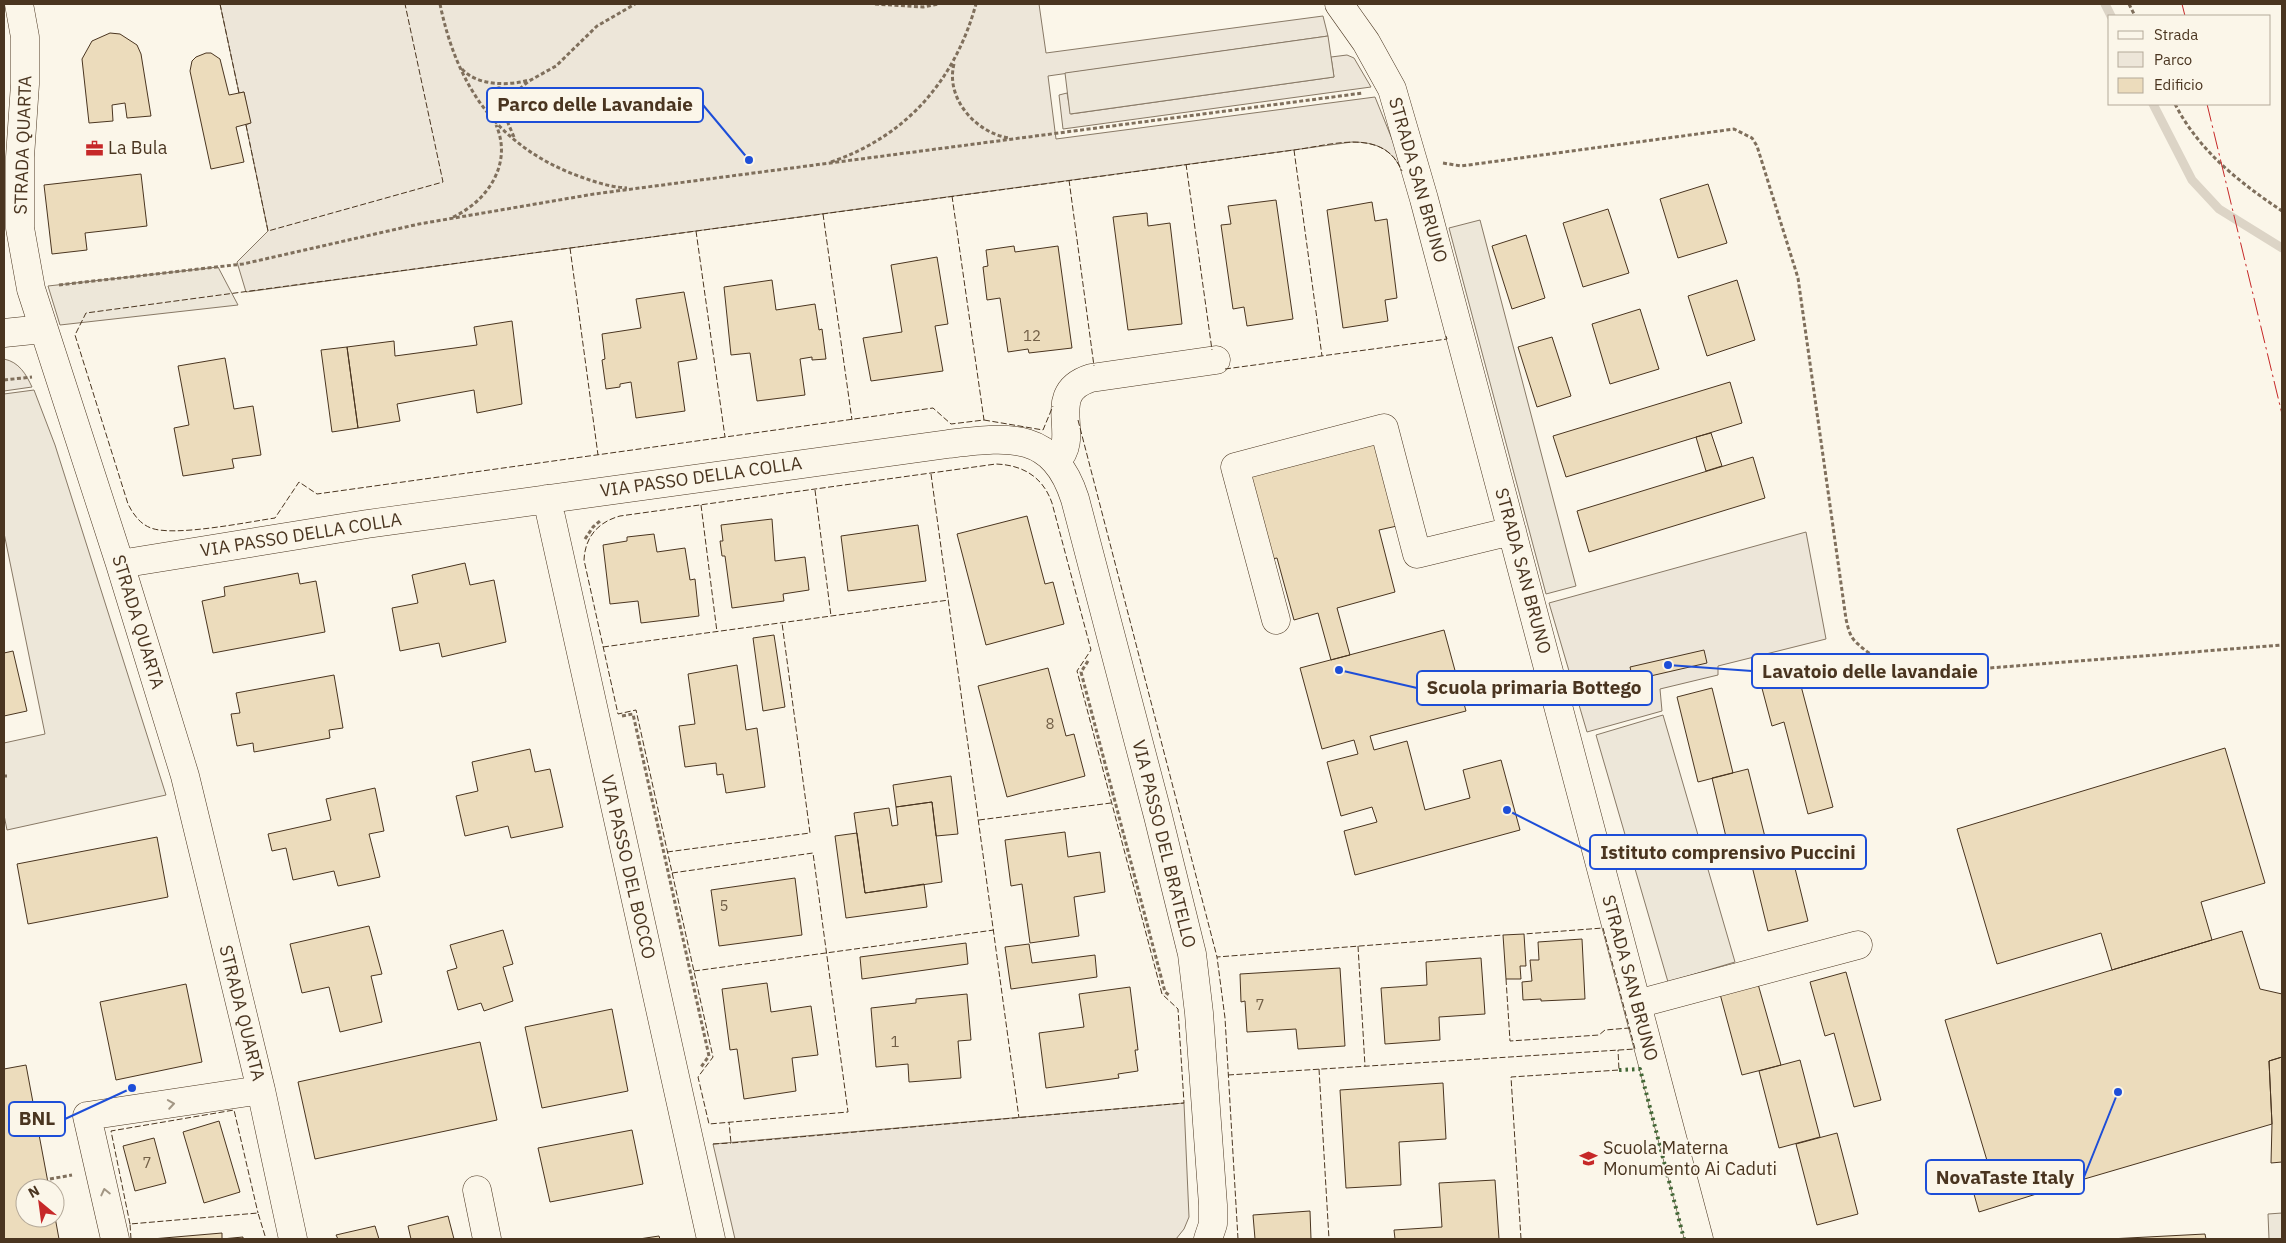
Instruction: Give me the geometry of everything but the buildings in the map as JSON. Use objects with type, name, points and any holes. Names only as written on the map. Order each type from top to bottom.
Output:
[{"type":"street","name":"STRADA QUARTA","points":[[19,4],[25,37],[25,84],[20,157],[20,228],[31,289],[120,564],[185,776],[261,1090],[293,1239]]},
{"type":"street","name":"STRADA SAN BRUNO","points":[[1339,4],[1366,42],[1392,89],[1424,200],[1699,1239]]},
{"type":"street","points":[[4,333],[43,329]]},
{"type":"street","points":[[1056,460],[1062,454],[1065,444],[1066,402],[1072,389],[1078,383],[1091,378],[1216,360]]},
{"type":"street","points":[[1276,620],[1235,467],[1384,428],[1417,554],[1512,531]]},
{"type":"street","name":"VIA PASSO DELLA COLLA","points":[[120,564],[367,524],[990,439],[1009,439],[1027,443],[1042,449],[1056,460]]},
{"type":"street","name":"VIA PASSO DEL BRATELLO","points":[[1056,460],[1066,475],[1078,507],[1192,954],[1199,1013],[1213,1205],[1213,1224],[1208,1239]]},
{"type":"street","name":"VIA PASSO DEL BOCCO","points":[[547,499],[711,1238]]},
{"type":"street","points":[[1637,1004],[1858,946]]},
{"type":"street","points":[[114,1239],[87,1116],[261,1090]]},
{"type":"street","points":[[477,1190],[487,1239]]},
{"type":"path","points":[[440,4],[446,31],[457,63],[472,93],[492,119],[519,143],[556,166],[590,180],[623,188],[640,188]]},
{"type":"path","points":[[519,143],[510,130],[508,123],[510,106],[518,91],[556,66],[597,26],[635,4]]},
{"type":"path","points":[[875,4],[909,7],[938,4]]},
{"type":"path","points":[[976,4],[956,59],[953,75],[955,91],[967,114],[979,126],[1006,138],[1020,139]]},
{"type":"path","points":[[824,164],[862,149],[902,123],[938,87],[956,59]]},
{"type":"path","points":[[457,63],[465,73],[488,82],[515,83],[538,77]]},
{"type":"path","points":[[31,289],[243,264],[448,219],[640,188],[1392,89]]},
{"type":"path","points":[[2176,105],[2196,139],[2214,158],[2236,178],[2282,211]]},
{"type":"path","points":[[448,219],[481,199],[495,179],[500,161],[501,144],[498,131],[492,119]]},
{"type":"path","points":[[1440,160],[1445,165],[1461,166],[1734,129],[1752,138],[1757,146],[1798,278],[1846,619],[1850,634],[1857,644],[1902,672],[1913,674],[2282,645]]},
{"type":"path","points":[[583,543],[593,527],[603,519]]},
{"type":"path","points":[[1090,658],[1081,672],[1165,992],[1171,997]]},
{"type":"path","points":[[615,718],[633,714],[709,1056],[699,1069]]},
{"type":"green space","points":[[220,4],[1039,4],[1046,53],[1323,16],[1328,36],[1048,76],[1056,139],[1375,97],[1394,144],[1402,172],[1394,158],[1383,148],[1369,143],[1352,142],[246,292],[237,262],[268,231],[246,125],[250,123],[244,92],[239,93]]},
{"type":"green space","points":[[1347,55],[1354,58],[1371,87],[1063,129],[1059,95],[1067,93],[1071,114],[1334,77],[1331,57]]},
{"type":"green space","points":[[4,359],[14,363],[21,369],[32,387],[4,391]]},
{"type":"green space","points":[[1806,532],[1826,639],[1718,666],[1718,675],[1660,689],[1662,711],[1587,732],[1549,603]]},
{"type":"green space","points":[[1184,1103],[1189,1217],[1184,1229],[1176,1239],[735,1239],[713,1144]]},
{"type":"shaded area","points":[[1328,36],[1334,77],[1070,114],[1065,73]]},
{"type":"shaded area","points":[[1480,220],[1576,586],[1546,594],[1449,228]]},
{"type":"shaded area","points":[[218,267],[238,305],[60,325],[48,286]]},
{"type":"shaded area","points":[[34,390],[55,445],[166,795],[7,830],[4,815],[4,743],[45,734],[4,533],[4,394]]},
{"type":"shaded area","points":[[1663,715],[1735,962],[1668,982],[1596,735]]},
{"type":"shaded area","points":[[2282,1213],[2282,1239],[2269,1239],[2268,1214]]},
{"type":"waterway","points":[[2105,4],[2110,15]]},
{"type":"waterway","points":[[2154,105],[2192,180],[2219,209],[2282,248]]},
{"type":"hedge","points":[[1619,1070],[1640,1069],[1684,1239]]},
{"type":"fence","points":[[220,4],[239,93]]},
{"type":"fence","points":[[246,125],[268,231],[443,182],[405,4]]},
{"type":"fence","points":[[952,196],[984,420],[951,424],[933,408],[317,494],[299,482],[275,518],[212,528],[176,531],[162,530],[143,524],[128,504],[75,335],[86,313],[1340,143],[1355,142],[1382,148],[1393,157],[1402,171]]},
{"type":"fence","points":[[1294,150],[1322,356]]},
{"type":"fence","points":[[1186,164],[1212,350]]},
{"type":"fence","points":[[1069,180],[1094,366]]},
{"type":"fence","points":[[823,214],[852,420]]},
{"type":"fence","points":[[696,231],[725,437]]},
{"type":"fence","points":[[570,248],[598,455]]},
{"type":"fence","points":[[1225,369],[1447,339],[1446,336]]},
{"type":"fence","points":[[984,420],[1043,430],[1053,406]]},
{"type":"fence","points":[[1078,420],[1217,957]]},
{"type":"fence","points":[[672,873],[813,853],[848,1112],[709,1124],[698,1077],[713,1057],[636,710],[618,714],[584,560],[587,544],[599,526],[620,516],[996,464],[1015,467],[1031,474],[1037,479],[1052,503],[1091,650],[1077,671],[1162,994],[1178,1009],[1184,1103],[731,1143],[729,1122]]},
{"type":"fence","points":[[931,474],[1019,1118]]},
{"type":"fence","points":[[815,490],[831,616]]},
{"type":"fence","points":[[701,505],[717,632]]},
{"type":"fence","points":[[603,647],[949,600]]},
{"type":"fence","points":[[667,852],[810,833],[782,623]]},
{"type":"fence","points":[[979,820],[1111,803]]},
{"type":"fence","points":[[1228,1075],[1635,1049],[1603,928],[1524,934]]},
{"type":"fence","points":[[694,971],[994,930]]},
{"type":"fence","points":[[1238,1239],[1225,1018],[1217,957],[1503,935]]},
{"type":"fence","points":[[1358,946],[1365,1066]]},
{"type":"fence","points":[[1506,979],[1510,1041],[1599,1035],[1605,1030],[1629,1028]]},
{"type":"fence","points":[[1521,1239],[1511,1077],[1619,1070],[1618,1050]]},
{"type":"fence","points":[[1319,1069],[1329,1239]]},
{"type":"fence","points":[[130,1224],[111,1131],[234,1110],[258,1213]]},
{"type":"fence","points":[[713,1144],[731,1143]]},
{"type":"fence","points":[[131,1239],[130,1224],[258,1213],[266,1239]]},
{"type":"power","points":[[2182,4],[2185,15]]},
{"type":"power","points":[[2207,105],[2282,414]]},
{"type":"place","name":"La Bula","points":[[94,148]]},
{"type":"place","name":"Parco delle Lavandaie","points":[[749,160]]},
{"type":"place","name":"Lavatoio delle lavandaie","points":[[1668,665]]},
{"type":"place","name":"Scuola primaria Bottego","points":[[1339,670]]},
{"type":"place","name":"Istituto comprensivo Puccini","points":[[1507,810]]},
{"type":"place","name":"BNL","points":[[132,1088]]},
{"type":"place","name":"NovaTaste Italy","points":[[2118,1092]]},
{"type":"place","name":"Scuola Materna Monumento Ai Caduti","points":[[1589,1158]]}]
